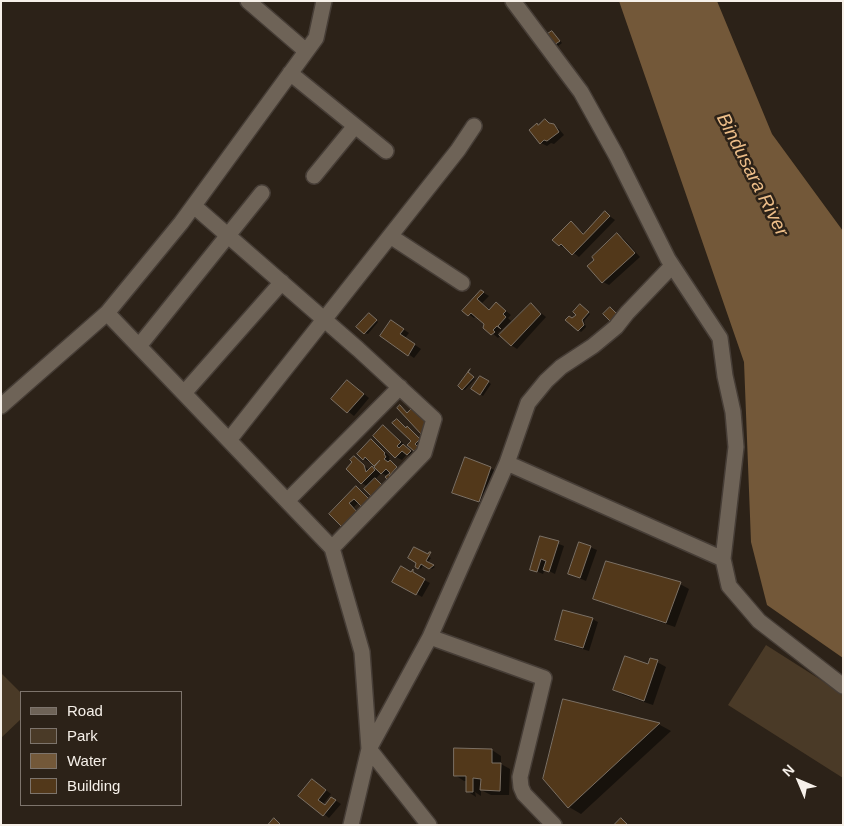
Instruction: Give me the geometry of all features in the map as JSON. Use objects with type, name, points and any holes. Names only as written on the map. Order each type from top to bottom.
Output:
[{"type":"street","points":[[248,1],[306,51]]},
{"type":"street","points":[[1,406],[108,313],[194,206],[316,38],[324,1]]},
{"type":"street","points":[[513,1],[581,92],[616,155],[672,266],[720,338],[725,376],[733,412],[736,447],[723,559],[729,586],[759,620],[843,686]]},
{"type":"street","points":[[290,73],[386,151]]},
{"type":"street","points":[[314,176],[355,126]]},
{"type":"street","points":[[229,440],[458,150],[474,126]]},
{"type":"street","points":[[139,346],[262,193]]},
{"type":"street","points":[[194,206],[324,319],[434,419],[424,453],[332,548]]},
{"type":"street","points":[[390,236],[462,283]]},
{"type":"street","points":[[352,825],[369,750],[430,637],[507,462],[528,403],[546,380],[561,367],[593,346],[616,327],[672,266]]},
{"type":"street","points":[[184,393],[282,282]]},
{"type":"street","points":[[108,313],[332,548],[362,652],[369,750],[429,825]]},
{"type":"street","points":[[287,501],[400,388]]},
{"type":"street","points":[[507,462],[723,559]]},
{"type":"street","points":[[430,637],[544,678],[520,777],[524,794],[554,825]]},
{"type":"green space","points":[[766,645],[843,694],[843,778],[728,705]]},
{"type":"green space","points":[[1,673],[20,692],[20,720],[1,738]]},
{"type":"water","name":"Bindusara River","points":[[619,1],[717,1],[772,134],[843,231],[843,658],[767,605],[751,542],[744,362]]},
{"type":"building","points":[[552,31],[560,41],[554,45],[546,35]]},
{"type":"building","points":[[545,119],[549,123],[554,124],[559,132],[540,144],[529,130]]},
{"type":"building","points":[[605,211],[610,216],[572,255],[561,244],[559,246],[552,240],[571,221],[583,234]]},
{"type":"building","points":[[617,233],[635,253],[602,283],[587,266],[594,260],[592,257]]},
{"type":"building","points":[[481,290],[484,292],[477,299],[489,310],[496,302],[506,311],[503,314],[506,317],[498,326],[501,329],[497,326],[493,330],[495,332],[491,335],[483,328],[484,324],[471,313],[468,316],[462,311]]},
{"type":"building","points":[[531,303],[541,314],[511,346],[499,335]]},
{"type":"building","points":[[580,304],[589,312],[582,320],[584,325],[578,331],[565,320],[569,316],[572,318],[576,315],[573,312]]},
{"type":"building","points":[[610,307],[619,316],[612,323],[603,314]]},
{"type":"building","points":[[369,313],[377,320],[364,334],[356,327]]},
{"type":"building","points":[[391,320],[404,329],[400,334],[415,344],[408,356],[380,336]]},
{"type":"building","points":[[470,369],[468,372],[474,377],[462,390],[458,386]]},
{"type":"building","points":[[480,376],[489,381],[480,395],[471,389]]},
{"type":"building","points":[[347,380],[364,394],[347,413],[331,399]]},
{"type":"building","points":[[400,405],[407,413],[412,408],[432,424],[421,434],[397,408]]},
{"type":"building","points":[[397,419],[420,439],[415,444],[418,447],[414,451],[407,445],[411,441],[392,423]]},
{"type":"building","points":[[383,425],[401,442],[397,446],[399,448],[403,444],[411,451],[407,455],[402,451],[395,458],[373,436]]},
{"type":"building","points":[[371,439],[385,453],[386,457],[384,459],[388,462],[390,460],[397,467],[389,476],[391,478],[389,481],[385,477],[390,473],[386,469],[381,474],[374,467],[380,460],[374,466],[365,457],[363,460],[357,454]]},
{"type":"building","points":[[354,456],[364,465],[366,472],[372,466],[375,470],[361,484],[346,469]]},
{"type":"building","points":[[465,457],[491,467],[479,502],[452,493]]},
{"type":"building","points":[[375,478],[384,487],[373,498],[364,489]]},
{"type":"building","points":[[356,486],[371,501],[363,508],[354,499],[349,503],[358,513],[343,528],[329,514]]},
{"type":"building","points":[[540,536],[559,541],[549,572],[543,570],[546,561],[541,559],[537,572],[530,570]]},
{"type":"building","points":[[579,542],[591,546],[580,578],[568,574]]},
{"type":"building","points":[[414,547],[428,554],[431,552],[426,561],[434,565],[429,569],[421,564],[418,569],[415,567],[416,563],[408,558]]},
{"type":"building","points":[[606,561],[681,582],[666,623],[593,599]]},
{"type":"building","points":[[401,566],[411,572],[413,569],[413,572],[425,579],[416,595],[392,582]]},
{"type":"building","points":[[563,610],[593,618],[583,648],[555,640]]},
{"type":"building","points":[[625,656],[648,664],[650,658],[658,660],[644,701],[613,690]]},
{"type":"building","points":[[563,699],[660,723],[568,808],[543,779]]},
{"type":"building","points":[[454,748],[492,749],[492,763],[501,763],[500,791],[480,790],[481,779],[473,778],[473,792],[466,792],[466,776],[454,776]]},
{"type":"building","points":[[312,779],[326,790],[318,800],[325,805],[331,797],[336,800],[323,816],[298,796]]},
{"type":"building","points":[[274,818],[281,825],[268,825]]},
{"type":"building","points":[[621,818],[628,825],[614,825]]}]
